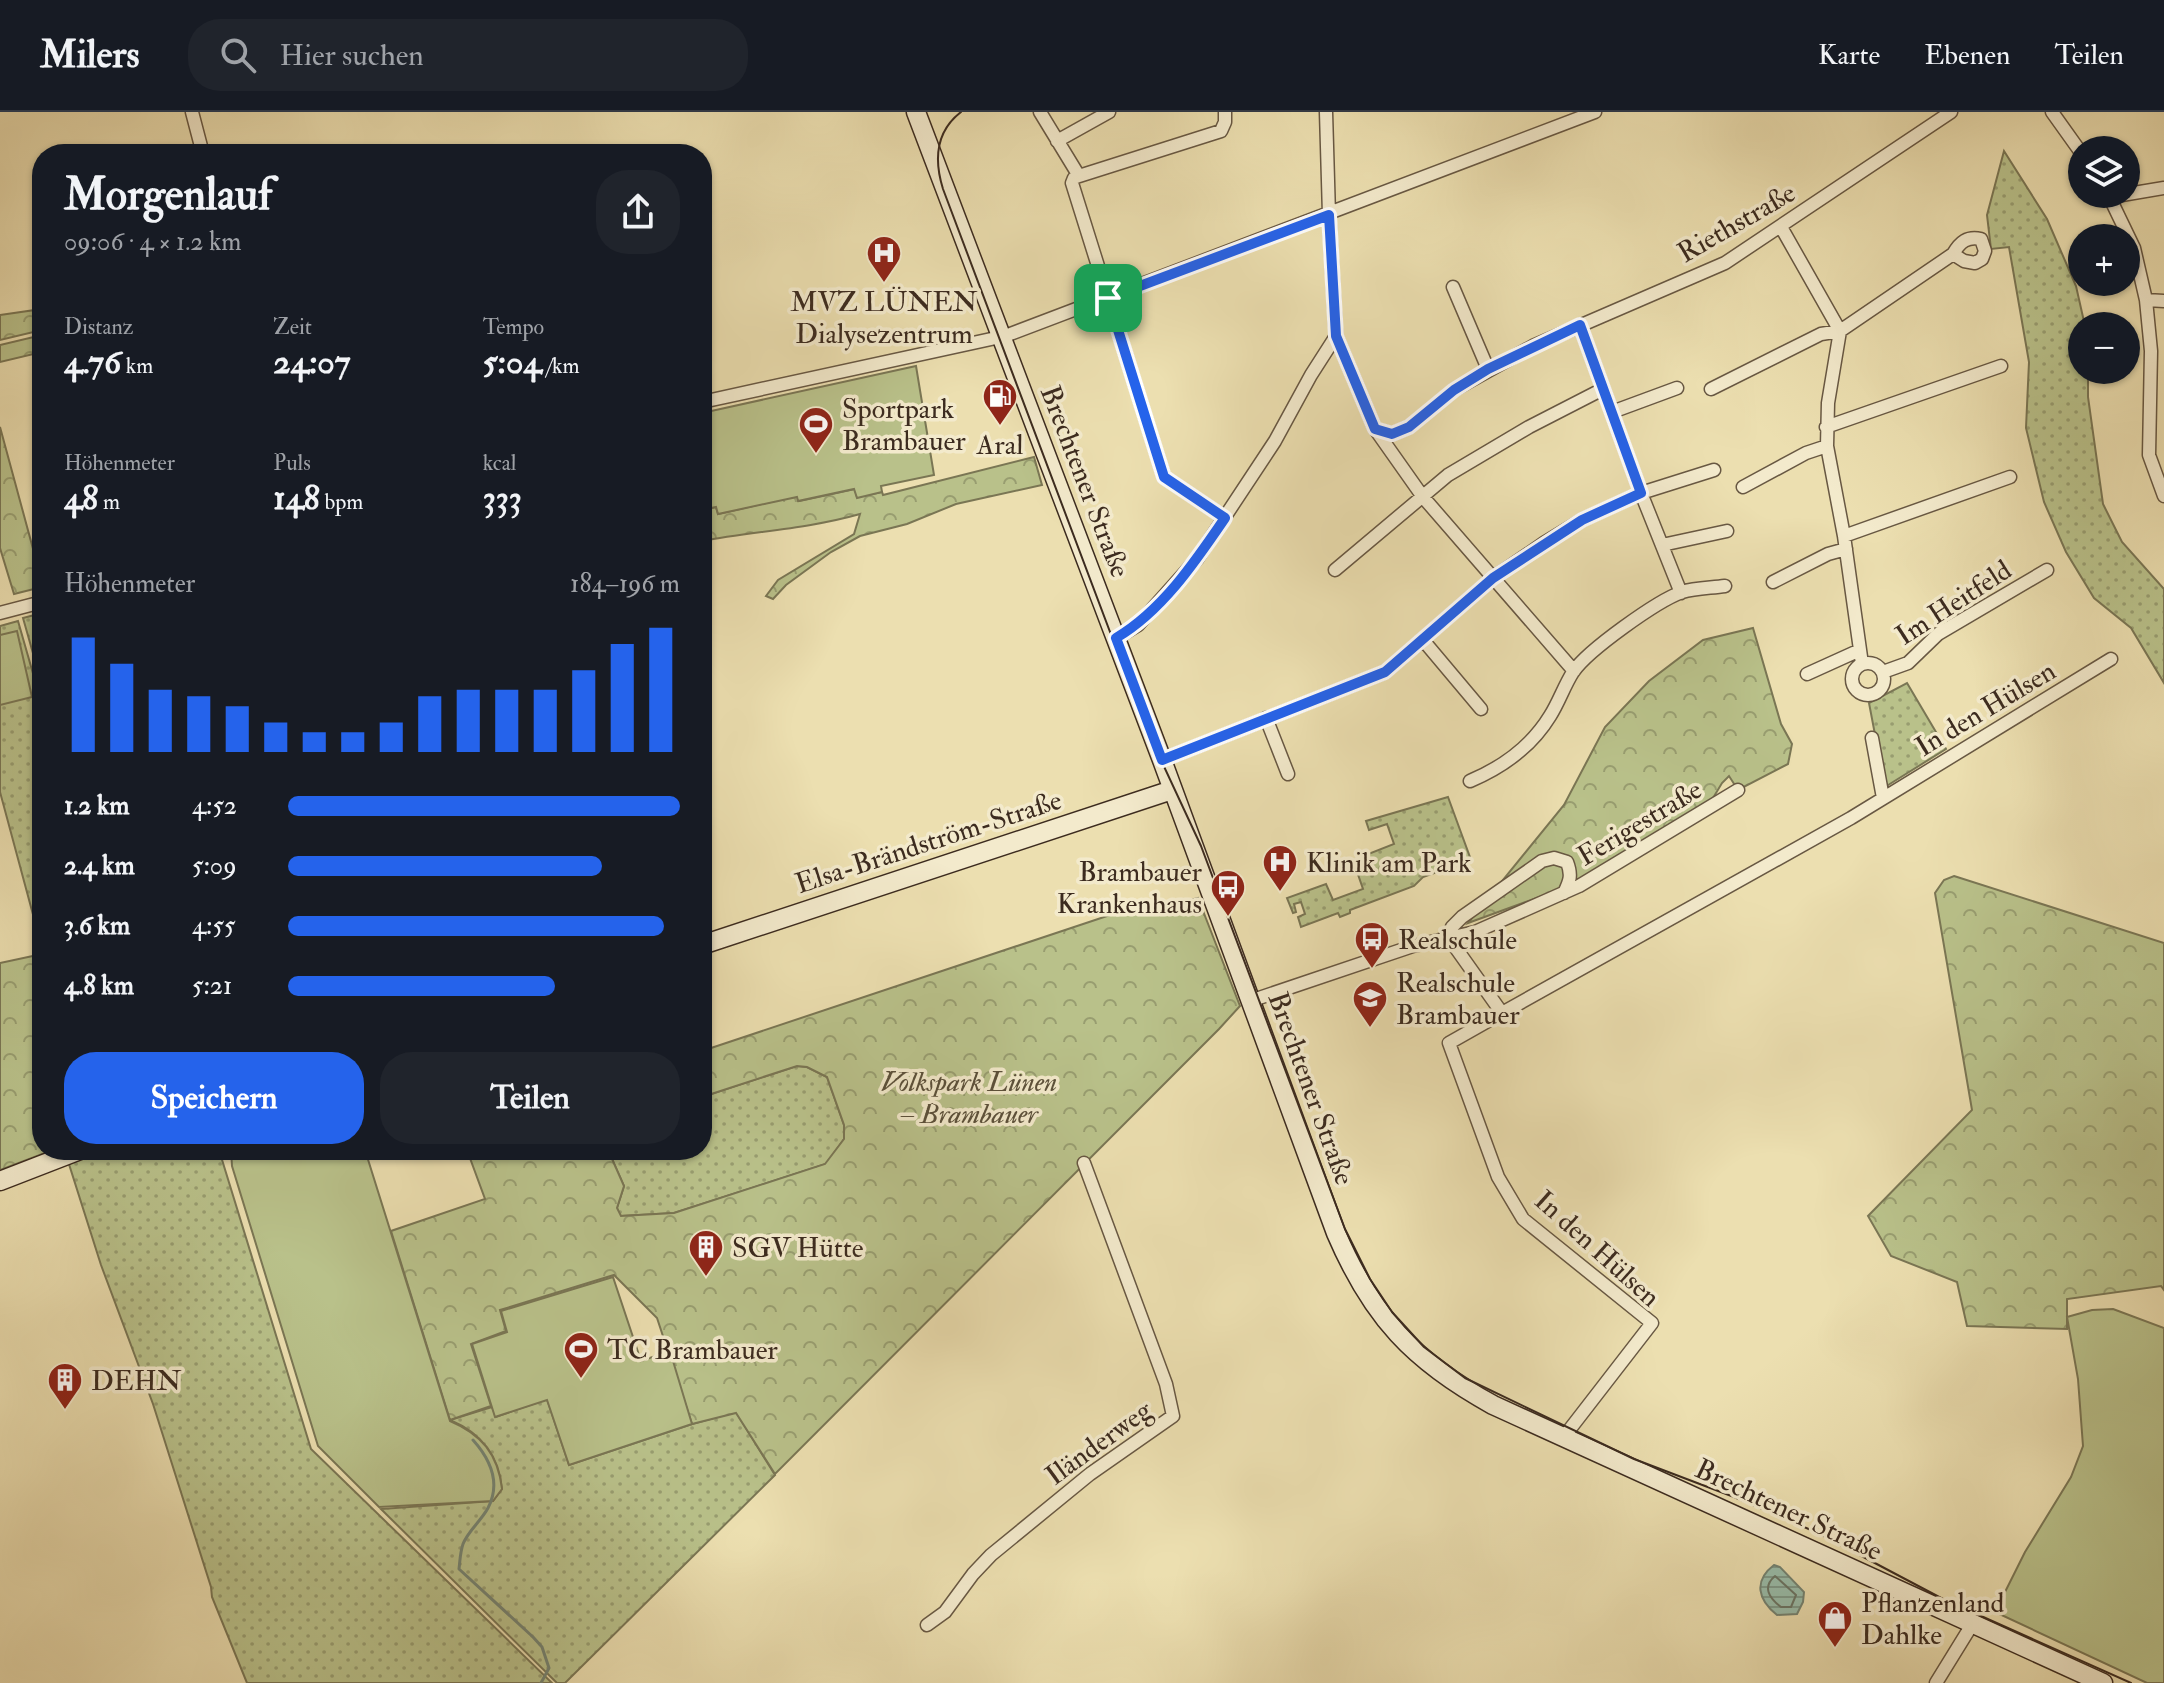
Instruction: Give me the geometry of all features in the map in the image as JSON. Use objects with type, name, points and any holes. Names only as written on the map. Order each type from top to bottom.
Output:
[{"type":"main road","name":"Brechtener Straße","points":[[916,112],[1162,760],[1336,1233],[1356,1275],[1379,1312],[1417,1355],[1446,1378],[1493,1405],[2103,1683]]},
{"type":"main road","name":"Elsa-Brändström-Straße","points":[[712,942],[1172,790]]},
{"type":"main road","points":[[0,1181],[54,1160]]},
{"type":"street","points":[[192,112],[200,144]]},
{"type":"street","points":[[1040,112],[1075,180],[1164,477],[1225,518]]},
{"type":"street","points":[[1057,141],[1109,112]]},
{"type":"street","points":[[1075,180],[1221,131],[1225,112]]},
{"type":"street","points":[[1326,112],[1336,336],[1375,429],[1423,497],[1574,671]]},
{"type":"street","points":[[712,400],[1002,336],[1595,112]]},
{"type":"street","name":"Riethstraße","points":[[1375,429],[1392,434],[1409,427],[1454,390],[1488,369],[1580,325],[1725,263],[1951,112]]},
{"type":"street","points":[[2052,112],[2069,136]]},
{"type":"street","points":[[2140,191],[2164,188]]},
{"type":"street","points":[[2115,208],[2134,248],[2146,300],[2151,351],[2149,455],[2164,496]]},
{"type":"street","points":[[1781,227],[1840,331]]},
{"type":"street","points":[[1711,389],[1821,334],[1840,331],[1953,254]]},
{"type":"street","points":[[1453,287],[1488,369]]},
{"type":"street","points":[[2146,300],[2164,301]]},
{"type":"street","points":[[1580,325],[1681,593]]},
{"type":"street","name":"Im Heitfeld","points":[[1840,331],[1828,403],[1827,446],[1845,542],[1862,664]]},
{"type":"street","points":[[1116,638],[1138,625],[1197,559],[1275,441],[1336,336]]},
{"type":"street","points":[[1826,427],[2001,366]]},
{"type":"street","points":[[1612,412],[1677,388]]},
{"type":"street","points":[[1335,570],[1448,475],[1529,427],[1603,389]]},
{"type":"street","points":[[2149,415],[2164,414]]},
{"type":"street","points":[[1743,487],[1806,453],[1827,446]]},
{"type":"street","points":[[1162,760],[1385,672],[1493,578],[1582,520],[1641,493],[1714,470]]},
{"type":"street","points":[[1773,582],[1845,542],[2010,477]]},
{"type":"street","points":[[1662,545],[1727,531]]},
{"type":"street","name":"Im Heitfeld","points":[[1883,672],[1908,663],[1938,634],[2047,570]]},
{"type":"street","points":[[1470,781],[1493,771],[1518,754],[1549,718],[1574,671],[1590,654],[1636,620],[1681,593],[1725,586]]},
{"type":"street","points":[[0,613],[32,605]]},
{"type":"street","points":[[1423,640],[1481,709]]},
{"type":"street","name":"Im Heitfeld","points":[[1807,674],[1860,650]]},
{"type":"street","name":"In den Hülsen","points":[[1563,1438],[1652,1323],[1523,1219],[1498,1177],[1449,1043],[1883,798],[2111,659]]},
{"type":"street","name":"Im Heitfeld","points":[[1872,663],[1883,672],[1884,682],[1879,691],[1870,695],[1862,694],[1854,687],[1854,671],[1862,664],[1872,663]]},
{"type":"street","points":[[1266,718],[1288,774]]},
{"type":"street","name":"In den Hülsen","points":[[1872,738],[1883,798]]},
{"type":"street","name":"Ferigestraße","points":[[1250,1001],[1413,946],[1475,932],[1564,893],[1738,790]]},
{"type":"street","name":"Ferigestraße","points":[[1448,937],[1452,927],[1487,899],[1529,868],[1554,858],[1567,862],[1571,873],[1564,893]]},
{"type":"street","points":[[1448,937],[1502,1013]]},
{"type":"street","name":"Iländerweg","points":[[927,1625],[945,1612],[991,1555],[1090,1474],[1173,1416],[1166,1384],[1084,1163]]},
{"type":"street","points":[[1936,1683],[1973,1623]]},
{"type":"green space","points":[[2004,151],[2047,219],[2068,268],[2068,296],[2078,296],[2082,312],[2068,312],[2068,384],[2088,384],[2103,504],[2122,542],[2164,589],[2164,683],[2131,628],[2094,598],[2066,552],[2044,502],[2026,428],[2029,362],[2009,247],[1991,249],[1987,215]]},
{"type":"green space","points":[[32,310],[32,332],[0,340],[0,315]]},
{"type":"green space","points":[[32,337],[32,354],[0,362],[0,345]]},
{"type":"green space","name":"Sportpark Brambauer","points":[[916,366],[934,475],[881,486],[882,492],[857,498],[854,489],[798,501],[797,497],[718,514],[716,507],[712,508],[712,411]]},
{"type":"green space","points":[[0,427],[32,545],[32,590],[14,594],[0,548]]},
{"type":"green space","points":[[1034,457],[1042,485],[956,504],[907,524],[860,536],[831,552],[786,585],[773,599],[766,596],[778,580],[854,534],[860,514],[712,539],[712,508],[716,507],[718,514],[797,496],[799,501],[855,489],[857,497],[882,492],[883,495]]},
{"type":"green space","points":[[32,616],[32,650],[23,618]]},
{"type":"green space","points":[[18,621],[32,670],[32,911],[0,792],[0,626]]},
{"type":"green space","points":[[1753,628],[1781,724],[1792,744],[1788,764],[1738,790],[1729,776],[1710,803],[1575,884],[1468,923],[1564,805],[1605,727],[1649,681],[1703,640]]},
{"type":"green space","points":[[17,631],[32,697],[0,705],[0,635]]},
{"type":"green space","points":[[1907,683],[1946,749],[1885,787],[1869,703]]},
{"type":"green space","points":[[1448,797],[1471,860],[1423,877],[1414,886],[1350,910],[1350,913],[1340,917],[1338,913],[1301,927],[1298,917],[1305,914],[1301,902],[1294,904],[1296,912],[1293,913],[1287,898],[1326,884],[1333,900],[1363,889],[1353,860],[1394,844],[1387,824],[1369,830],[1366,821]]},
{"type":"green space","points":[[1954,876],[2164,943],[2164,1290],[2161,1286],[2067,1299],[2067,1329],[1967,1326],[1957,1282],[1891,1256],[1868,1216],[1972,1110],[1935,893],[1944,880]]},
{"type":"green space","name":"Volkspark Lünen – Brambauer","points":[[1198,898],[1240,1006],[775,1474],[736,1413],[692,1424],[657,1318],[614,1275],[500,1310],[506,1331],[471,1344],[491,1406],[450,1420],[391,1231],[485,1199],[471,1160],[612,1160],[624,1186],[617,1208],[621,1216],[674,1213],[825,1164],[844,1139],[844,1125],[827,1077],[807,1067],[797,1066],[712,1094],[712,1048],[1158,899],[1161,908]]},
{"type":"green space","points":[[32,956],[32,1158],[0,1170],[0,963]]},
{"type":"green space","points":[[797,1066],[807,1067],[827,1077],[844,1125],[844,1139],[826,1164],[674,1213],[620,1216],[617,1208],[624,1186],[612,1160],[712,1160],[712,1094]]},
{"type":"green space","points":[[222,1160],[311,1449],[552,1683],[247,1683],[212,1597],[153,1404],[101,1265],[68,1161]]},
{"type":"green space","points":[[232,1160],[368,1160],[450,1421],[479,1439],[497,1465],[502,1489],[493,1501],[379,1507],[318,1446]]},
{"type":"green space","name":"TC Brambauer","points":[[613,1277],[641,1361],[670,1351],[692,1424],[569,1465],[547,1400],[495,1417],[472,1344],[507,1332],[501,1311]]},
{"type":"green space","points":[[2113,1309],[2164,1328],[2164,1683],[2147,1683],[1995,1612],[2025,1552],[2071,1477],[2083,1446],[2078,1379],[2067,1317],[2092,1310]]},
{"type":"green space","points":[[547,1399],[569,1465],[736,1412],[775,1475],[565,1683],[557,1683],[381,1509],[493,1501],[502,1489],[492,1456],[471,1431],[450,1420],[492,1407],[496,1417]]},
{"type":"water","points":[[1774,1565],[1780,1567],[1804,1592],[1797,1614],[1777,1615],[1762,1597],[1763,1577]]},
{"type":"waterway","points":[[473,1440],[489,1463],[494,1490],[488,1508],[463,1544],[459,1569],[542,1647],[549,1668],[541,1683]]},
{"type":"tram line","points":[[961,112],[946,128],[939,147],[938,168],[943,189],[1147,730],[1201,846],[1345,1229],[1370,1279],[1392,1312],[1424,1347],[1465,1378],[1634,1459],[1818,1533],[1943,1599],[2131,1683]]},
{"type":"place","name":"MVZ LÜNEN Dialysezentrum","points":[[884,284]]},
{"type":"place","name":"Aral","points":[[1000,427]]},
{"type":"place","name":"Sportpark Brambauer","points":[[816,455]]},
{"type":"place","name":"Klinik am Park","points":[[1280,893]]},
{"type":"place","name":"Brambauer Krankenhaus","points":[[1228,918]]},
{"type":"place","name":"Realschule","points":[[1372,970]]},
{"type":"place","name":"Realschule Brambauer","points":[[1370,1029]]},
{"type":"place","name":"SGV Hütte","points":[[706,1278]]},
{"type":"place","name":"TC Brambauer","points":[[581,1380]]},
{"type":"place","name":"DEHN","points":[[65,1411]]},
{"type":"place","name":"Pflanzenland Dahlke","points":[[1835,1649]]},
{"type":"route","points":[[1329,215],[1336,336],[1375,429],[1392,434],[1409,427],[1454,390],[1488,369],[1580,325],[1641,493],[1582,520],[1493,578],[1385,672],[1162,760],[1116,638],[1138,625],[1197,559],[1225,518],[1164,477],[1108,298],[1329,215]]}]
